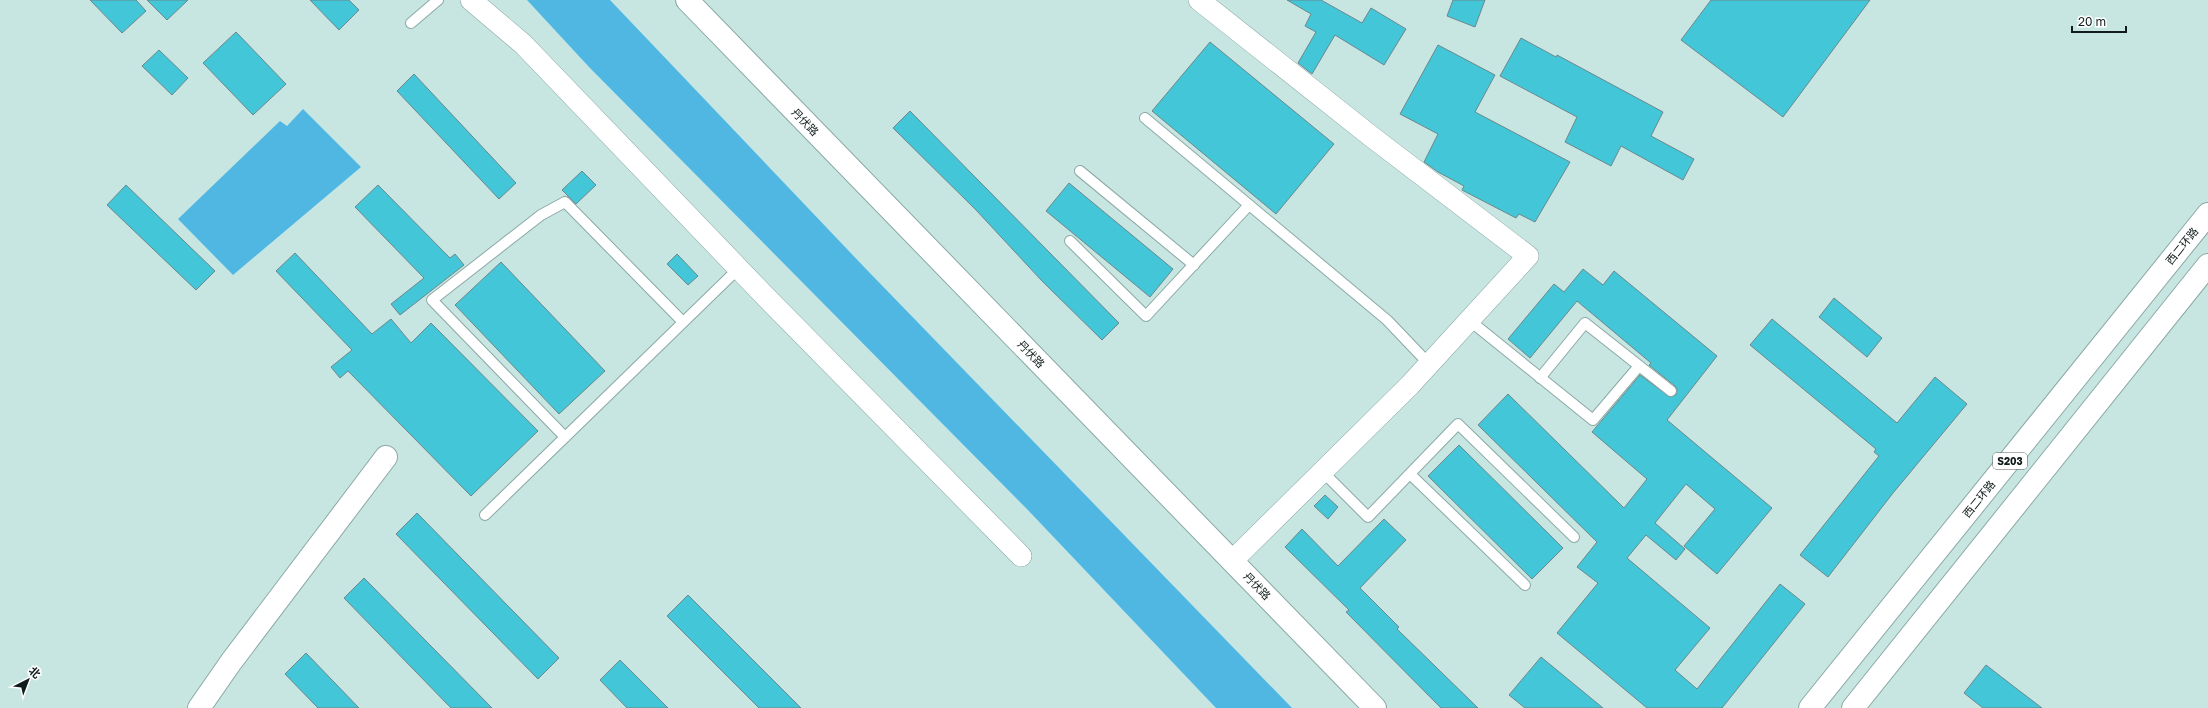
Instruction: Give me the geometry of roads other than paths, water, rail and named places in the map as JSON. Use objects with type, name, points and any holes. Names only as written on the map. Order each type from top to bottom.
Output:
[{"type":"main road","name":"丹伏路","points":[[687,0],[1375,708]]},
{"type":"main road","name":"西二环路","points":[[1810,708],[2208,214]]},
{"type":"main road","name":"S203","points":[[1853,708],[2208,265]]},
{"type":"main road","points":[[199,708],[236,656],[386,457]]},
{"type":"street","points":[[471,0],[522,44],[738,268],[1021,556]]},
{"type":"street","points":[[1199,0],[1372,137],[1528,256],[1428,364],[1232,561]]},
{"type":"lane","points":[[411,23],[438,0]]},
{"type":"lane","points":[[1145,118],[1387,320],[1428,364]]},
{"type":"lane","points":[[1080,171],[1194,265]]},
{"type":"lane","points":[[565,437],[432,300],[540,215],[565,202],[683,322]]},
{"type":"lane","points":[[1070,242],[1146,316],[1249,205]]},
{"type":"lane","points":[[485,514],[738,268]]},
{"type":"lane","points":[[1469,320],[1592,420],[1639,366]]},
{"type":"lane","points":[[1540,378],[1585,323],[1671,391]]},
{"type":"lane","points":[[1322,471],[1368,517],[1458,424],[1574,537]]},
{"type":"lane","points":[[1410,474],[1525,585]]},
{"type":"water","points":[[527,0],[610,0],[866,269],[1292,708],[1216,708],[1026,508],[589,67]]},
{"type":"water","points":[[303,109],[361,167],[233,275],[178,219],[280,121],[287,126]]}]
